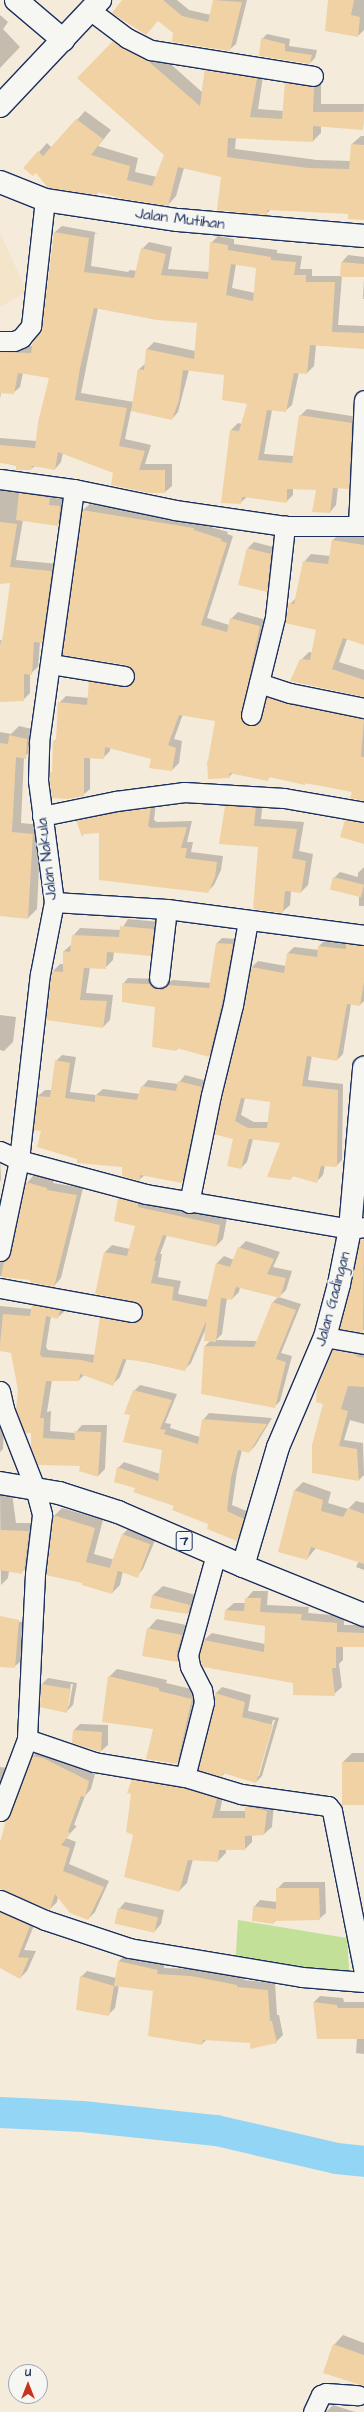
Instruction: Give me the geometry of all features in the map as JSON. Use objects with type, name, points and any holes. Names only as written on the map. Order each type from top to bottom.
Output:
[{"type":"main road","points":[[16,0],[63,40]]},
{"type":"main road","points":[[0,106],[96,5]]},
{"type":"main road","name":"Jalan Mutihan","points":[[0,182],[45,200],[178,220],[364,236]]},
{"type":"main road","name":"Jalan Gadingan","points":[[242,1566],[278,1447],[325,1337],[357,1228],[364,1068]]},
{"type":"main road","name":"7","points":[[0,1483],[35,1488],[79,1499],[118,1512],[242,1566],[364,1615]]},
{"type":"street","points":[[96,5],[135,43],[151,50],[313,76]]},
{"type":"street","points":[[0,341],[14,341],[21,338],[31,326],[45,200]]},
{"type":"street","points":[[0,479],[74,489],[175,510],[285,526],[361,525],[364,400]]},
{"type":"street","name":"Jalan Nakula","points":[[0,1251],[18,1160],[40,974],[54,902],[38,780],[39,742],[74,489]]},
{"type":"street","points":[[251,715],[275,618],[285,526]]},
{"type":"street","points":[[50,664],[124,676]]},
{"type":"street","points":[[259,683],[290,693],[364,708]]},
{"type":"street","points":[[42,816],[116,801],[184,792],[284,798],[364,812]]},
{"type":"street","points":[[54,902],[167,909],[248,921],[364,935]]},
{"type":"street","points":[[159,978],[167,909]]},
{"type":"street","points":[[189,1203],[211,1095],[233,1005],[248,921]]},
{"type":"street","points":[[0,1151],[18,1160],[84,1179],[189,1203],[357,1228]]},
{"type":"street","points":[[0,1288],[132,1312]]},
{"type":"street","points":[[325,1337],[364,1344]]},
{"type":"street","points":[[0,1391],[4,1409],[35,1488],[42,1515],[34,1574],[27,1739],[0,1811]]},
{"type":"street","points":[[185,1777],[204,1702],[202,1690],[190,1666],[188,1655],[216,1554]]},
{"type":"street","points":[[27,1739],[94,1762],[185,1777],[241,1794],[328,1806],[332,1811],[364,1972]]},
{"type":"street","points":[[0,1900],[45,1920],[129,1948],[302,1977],[364,1982]]},
{"type":"street","points":[[313,2412],[321,2395],[326,2393],[358,2395]]},
{"type":"shaded area","points":[[0,233],[27,292],[0,307]]},
{"type":"green space","points":[[238,1920],[347,1938],[350,1984],[235,1968]]},
{"type":"building","points":[[122,0],[163,0],[182,16],[208,22],[213,0],[242,2],[230,51],[172,42],[173,33],[158,21],[146,35],[112,13]]},
{"type":"building","points":[[328,0],[354,0],[351,15],[360,17],[358,37],[325,31]]},
{"type":"building","points":[[261,38],[285,44],[285,51],[312,55],[310,64],[259,56]]},
{"type":"building","points":[[113,41],[148,61],[200,106],[205,70],[257,78],[250,117],[282,119],[285,83],[314,87],[313,112],[364,112],[363,130],[313,126],[313,142],[228,138],[227,157],[308,168],[349,169],[351,144],[364,145],[364,220],[348,219],[348,214],[267,210],[267,215],[217,210],[221,177],[178,167],[168,206],[124,199],[97,192],[96,195],[48,188],[36,173],[33,176],[23,168],[38,151],[43,156],[76,119],[103,139],[91,155],[130,166],[127,180],[152,186],[164,155],[77,78]]},
{"type":"building","points":[[54,232],[89,238],[84,272],[134,278],[141,248],[166,254],[161,275],[208,279],[210,242],[228,245],[228,250],[271,257],[271,260],[296,262],[294,275],[306,275],[306,282],[335,282],[332,332],[364,333],[364,349],[310,345],[307,374],[294,373],[286,412],[267,410],[258,460],[292,463],[299,415],[352,423],[349,489],[333,488],[330,513],[312,512],[316,490],[287,489],[287,503],[242,497],[241,504],[221,503],[230,430],[239,431],[247,404],[222,400],[224,375],[183,370],[179,400],[172,420],[131,411],[138,369],[144,370],[146,349],[194,359],[197,323],[157,320],[94,308],[80,368],[75,400],[127,408],[119,446],[145,451],[139,470],[165,470],[165,493],[149,493],[111,485],[113,473],[58,452],[55,470],[32,466],[31,470],[16,470],[16,465],[0,463],[0,445],[35,448],[38,422],[49,378],[18,373],[14,394],[0,393],[0,352],[31,353],[33,341],[42,327]],"holes":[[[231,264],[256,268],[253,301],[226,295]]]},
{"type":"building","points":[[341,262],[364,264],[364,277],[340,277]]},
{"type":"building","points":[[19,493],[50,498],[49,505],[60,506],[58,526],[16,520]]},
{"type":"building","points":[[82,510],[194,528],[194,530],[222,539],[221,541],[227,543],[201,625],[227,632],[230,618],[260,626],[241,718],[249,726],[259,723],[267,697],[288,704],[364,719],[361,757],[364,757],[364,801],[350,798],[352,792],[305,783],[305,785],[269,777],[268,781],[229,773],[230,778],[208,779],[207,761],[215,721],[179,715],[168,745],[176,748],[172,771],[149,768],[151,759],[105,747],[104,759],[84,758],[84,796],[68,799],[52,798],[49,773],[52,773],[53,741],[56,741],[58,702],[87,705],[89,681],[123,687],[132,683],[135,677],[134,672],[126,665],[62,655]]},
{"type":"building","points":[[0,522],[17,524],[10,567],[52,571],[42,643],[34,642],[32,675],[24,674],[24,701],[0,702],[0,645],[3,636],[10,583],[0,584]]},
{"type":"building","points":[[332,540],[364,545],[364,645],[343,638],[332,669],[364,680],[364,697],[290,681],[300,659],[310,660],[316,630],[285,623],[289,603],[294,604],[303,561],[328,564]]},
{"type":"building","points":[[247,548],[271,554],[267,592],[238,585]]},
{"type":"building","points":[[9,735],[27,739],[26,759],[16,757],[12,832],[33,834],[28,919],[0,916],[0,743],[8,744]]},
{"type":"building","points":[[225,806],[256,807],[254,826],[297,829],[292,858],[306,861],[301,893],[285,891],[283,913],[253,909],[258,847],[219,844]]},
{"type":"building","points":[[151,807],[148,826],[151,828],[187,827],[181,848],[187,848],[185,858],[217,862],[215,877],[208,893],[99,880],[99,833],[84,834],[82,837],[76,820]]},
{"type":"building","points":[[345,820],[364,823],[364,844],[340,837]]},
{"type":"building","points":[[333,877],[364,885],[361,897],[330,890]]},
{"type":"building","points":[[120,926],[154,929],[151,956],[107,952],[106,969],[84,968],[80,1000],[107,1001],[103,1028],[46,1020],[52,971],[63,972],[63,951],[70,952],[72,935],[119,937]]},
{"type":"building","points":[[216,943],[233,944],[222,1003],[209,1057],[177,1048],[176,1051],[152,1047],[155,1007],[122,1002],[122,983],[150,984],[158,989],[167,985],[209,988]]},
{"type":"building","points":[[346,944],[364,946],[364,982],[360,1006],[347,1004],[337,1061],[307,1056],[302,1086],[338,1090],[337,1167],[321,1166],[317,1183],[292,1176],[291,1180],[267,1177],[280,1143],[249,1139],[241,1169],[227,1166],[233,1139],[214,1134],[251,967],[284,973],[287,953],[317,957],[318,946],[346,949]],"holes":[[[241,1098],[270,1102],[267,1128],[248,1128],[235,1121]]]},
{"type":"building","points":[[55,1060],[70,1063],[65,1098],[95,1102],[95,1095],[137,1100],[141,1086],[176,1091],[178,1081],[202,1087],[182,1183],[140,1175],[140,1181],[122,1176],[122,1167],[77,1163],[77,1159],[37,1147],[41,1131],[33,1130],[37,1096],[50,1097]]},
{"type":"building","points":[[26,1182],[47,1188],[47,1190],[77,1195],[54,1287],[30,1282],[30,1280],[1,1277],[4,1261],[11,1253]]},
{"type":"building","points":[[118,1198],[138,1203],[138,1207],[220,1225],[216,1247],[163,1235],[154,1261],[156,1261],[151,1283],[174,1287],[172,1300],[206,1307],[216,1263],[230,1267],[238,1247],[274,1259],[267,1274],[286,1278],[280,1298],[236,1287],[232,1300],[221,1298],[216,1342],[204,1341],[206,1321],[185,1371],[146,1362],[123,1359],[113,1386],[80,1374],[79,1381],[46,1381],[40,1418],[44,1418],[43,1438],[75,1440],[74,1431],[101,1432],[98,1477],[79,1471],[80,1466],[38,1465],[31,1448],[31,1433],[25,1433],[16,1410],[18,1390],[11,1353],[0,1351],[0,1344],[3,1314],[30,1316],[32,1305],[60,1310],[58,1319],[46,1316],[40,1354],[42,1357],[82,1360],[93,1363],[100,1317],[130,1323],[141,1319],[142,1309],[139,1303],[95,1294],[104,1252],[127,1256],[135,1226],[114,1221]]},
{"type":"building","points":[[360,1240],[364,1241],[363,1333],[340,1329]]},
{"type":"building","points":[[272,1302],[296,1310],[276,1359],[286,1362],[275,1408],[201,1394],[204,1346],[254,1347]]},
{"type":"building","points":[[333,1350],[356,1354],[356,1356],[364,1358],[364,1387],[348,1386],[341,1409],[348,1411],[339,1446],[357,1449],[359,1481],[312,1473],[312,1445],[323,1404],[316,1402],[317,1388]]},
{"type":"building","points":[[133,1390],[172,1400],[160,1429],[166,1430],[164,1434],[198,1444],[202,1419],[267,1424],[249,1453],[238,1450],[231,1478],[227,1511],[244,1519],[237,1541],[207,1529],[208,1524],[172,1510],[174,1506],[133,1492],[135,1488],[114,1482],[117,1467],[158,1481],[162,1450],[123,1442],[130,1415],[124,1414]]},
{"type":"building","points":[[294,1490],[323,1500],[321,1511],[343,1517],[348,1508],[364,1514],[364,1564],[311,1547],[307,1560],[278,1552]]},
{"type":"building","points":[[53,1515],[95,1528],[86,1562],[118,1570],[112,1594],[82,1585],[82,1583],[46,1575]]},
{"type":"building","points":[[0,1530],[29,1531],[24,1571],[22,1570],[22,1574],[0,1570]]},
{"type":"building","points":[[122,1534],[150,1544],[138,1578],[110,1568]]},
{"type":"building","points":[[152,1595],[190,1605],[188,1614],[150,1608]]},
{"type":"building","points":[[245,1598],[261,1598],[260,1612],[302,1614],[301,1620],[337,1623],[337,1632],[364,1633],[364,1647],[336,1647],[336,1668],[332,1668],[335,1696],[293,1695],[293,1683],[203,1667],[199,1656],[204,1640],[264,1652],[265,1626],[224,1620],[225,1610],[244,1611]]},
{"type":"building","points":[[0,1616],[19,1620],[15,1668],[0,1667]]},
{"type":"building","points":[[147,1628],[182,1635],[177,1652],[178,1662],[142,1656]]},
{"type":"building","points":[[108,1676],[159,1688],[159,1691],[192,1699],[177,1764],[146,1759],[153,1729],[102,1722]]},
{"type":"building","points":[[41,1684],[71,1689],[67,1713],[40,1707]]},
{"type":"building","points":[[215,1693],[245,1702],[242,1717],[273,1725],[256,1783],[223,1773],[222,1777],[198,1770],[215,1705]]},
{"type":"building","points":[[73,1730],[102,1732],[101,1752],[72,1743]]},
{"type":"building","points":[[32,1756],[43,1758],[89,1781],[85,1797],[81,1796],[68,1832],[71,1833],[61,1845],[70,1848],[63,1871],[104,1887],[88,1920],[70,1913],[55,1894],[50,1910],[0,1889],[0,1843],[6,1820],[10,1815]]},
{"type":"building","points":[[342,1762],[364,1762],[364,1805],[342,1805]]},
{"type":"building","points":[[132,1779],[182,1788],[217,1798],[212,1818],[245,1818],[245,1806],[267,1811],[264,1835],[245,1836],[245,1850],[219,1850],[218,1862],[188,1860],[179,1892],[124,1877],[133,1835],[126,1832],[131,1794],[127,1793]]},
{"type":"building","points":[[276,1888],[319,1888],[320,1920],[274,1921],[274,1924],[252,1921],[253,1906],[276,1909]]},
{"type":"building","points":[[118,1908],[158,1917],[154,1933],[114,1924]]},
{"type":"building","points":[[0,1912],[30,1926],[18,1957],[29,1958],[20,1979],[0,1968]]},
{"type":"building","points":[[118,1961],[158,1970],[157,1974],[191,1976],[237,1985],[237,1987],[268,1990],[270,2021],[272,2021],[277,2043],[250,2049],[250,2043],[203,2040],[202,2045],[148,2036],[153,1991],[114,1986]]},
{"type":"building","points":[[80,1976],[114,1986],[109,2016],[76,2010]]},
{"type":"building","points":[[313,2002],[337,2005],[338,2008],[364,2008],[364,2039],[317,2039]]},
{"type":"building","points":[[333,2344],[364,2355],[364,2386],[323,2373]]},
{"type":"waterway","points":[[0,2112],[82,2116],[216,2130],[336,2158],[364,2161]]}]
